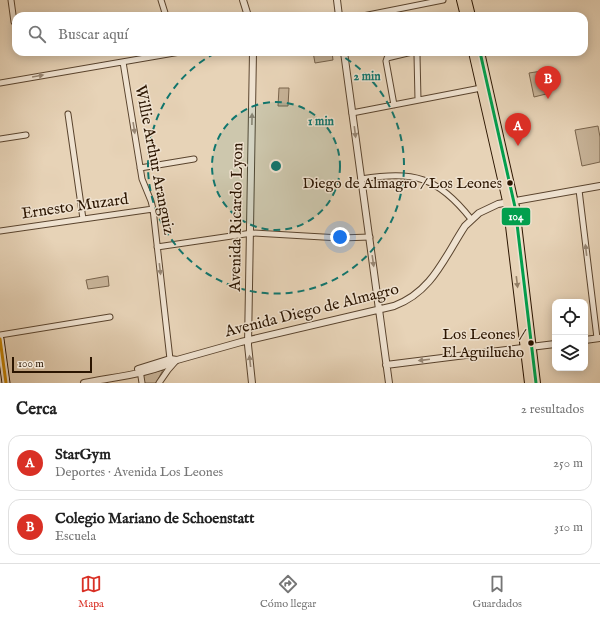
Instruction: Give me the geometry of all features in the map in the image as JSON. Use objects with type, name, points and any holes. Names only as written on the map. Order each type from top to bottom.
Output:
[{"type":"main road","points":[[461,0],[464,12]]},
{"type":"main road","points":[[467,0],[470,12]]},
{"type":"main road","points":[[474,56],[510,201]]},
{"type":"main road","points":[[481,56],[510,201],[528,347],[536,383]]},
{"type":"main road","points":[[0,339],[6,383]]},
{"type":"main road","points":[[528,347],[528,383]]},
{"type":"street","points":[[10,0],[12,12]]},
{"type":"street","points":[[161,0],[165,12]]},
{"type":"street","points":[[243,0],[247,12]]},
{"type":"street","points":[[337,0],[338,12]]},
{"type":"street","points":[[383,12],[443,0]]},
{"type":"street","points":[[0,83],[156,56]]},
{"type":"street","name":"Avenida Ricardo Lyon","points":[[252,383],[248,340],[253,56]]},
{"type":"street","points":[[345,56],[389,383]]},
{"type":"street","points":[[394,105],[386,60],[387,58],[396,56]]},
{"type":"street","points":[[417,56],[418,100]]},
{"type":"street","name":"Willie Arthur Aranguiz","points":[[123,62],[143,184],[152,201],[170,359]]},
{"type":"street","points":[[352,113],[481,88]]},
{"type":"street","points":[[68,114],[84,219]]},
{"type":"street","points":[[0,139],[26,136]]},
{"type":"street","points":[[140,168],[194,159]]},
{"type":"street","points":[[361,179],[396,175],[417,177],[430,182],[443,190],[455,200],[471,219]]},
{"type":"street","name":"Avenida Diego de Almagro","points":[[141,370],[169,364],[178,360],[248,340],[394,306],[404,302],[432,279],[471,219],[488,208],[510,201],[600,186]]},
{"type":"street","points":[[579,190],[598,338],[588,340]]},
{"type":"street","name":"Ernesto Muzard","points":[[0,231],[153,208]]},
{"type":"street","points":[[157,247],[250,233],[340,238],[370,237]]},
{"type":"street","points":[[0,335],[110,318]]},
{"type":"street","points":[[386,365],[552,344]]},
{"type":"street","name":"Avenida Diego de Almagro","points":[[84,383],[130,374],[170,359],[178,360]]},
{"type":"street","points":[[159,383],[168,370],[178,360]]},
{"type":"street","points":[[141,370],[142,383]]},
{"type":"shaded area","points":[[314,56],[332,56],[333,60],[315,63]]},
{"type":"shaded area","points":[[542,71],[546,94],[534,97],[529,73]]},
{"type":"shaded area","points":[[279,88],[289,88],[288,106],[278,106]]},
{"type":"shaded area","points":[[598,126],[600,137],[600,162],[582,166],[575,130]]},
{"type":"shaded area","points":[[108,276],[109,286],[88,289],[86,280]]},
{"type":"shaded area","points":[[163,370],[156,383],[144,383],[143,375]]},
{"type":"transit line","name":"104","points":[[481,56],[515,207],[536,383]]},
{"type":"transit line","points":[[0,339],[6,383]]},
{"type":"place","name":"Colegio Mariano de Schoenstatt","points":[[548,99]]},
{"type":"place","name":"StarGym","points":[[518,146]]},
{"type":"place","name":"Diego de Almagro / Los Leones","points":[[510,183]]},
{"type":"place","name":"Los Leones / El Aguilucho","points":[[531,343]]}]
